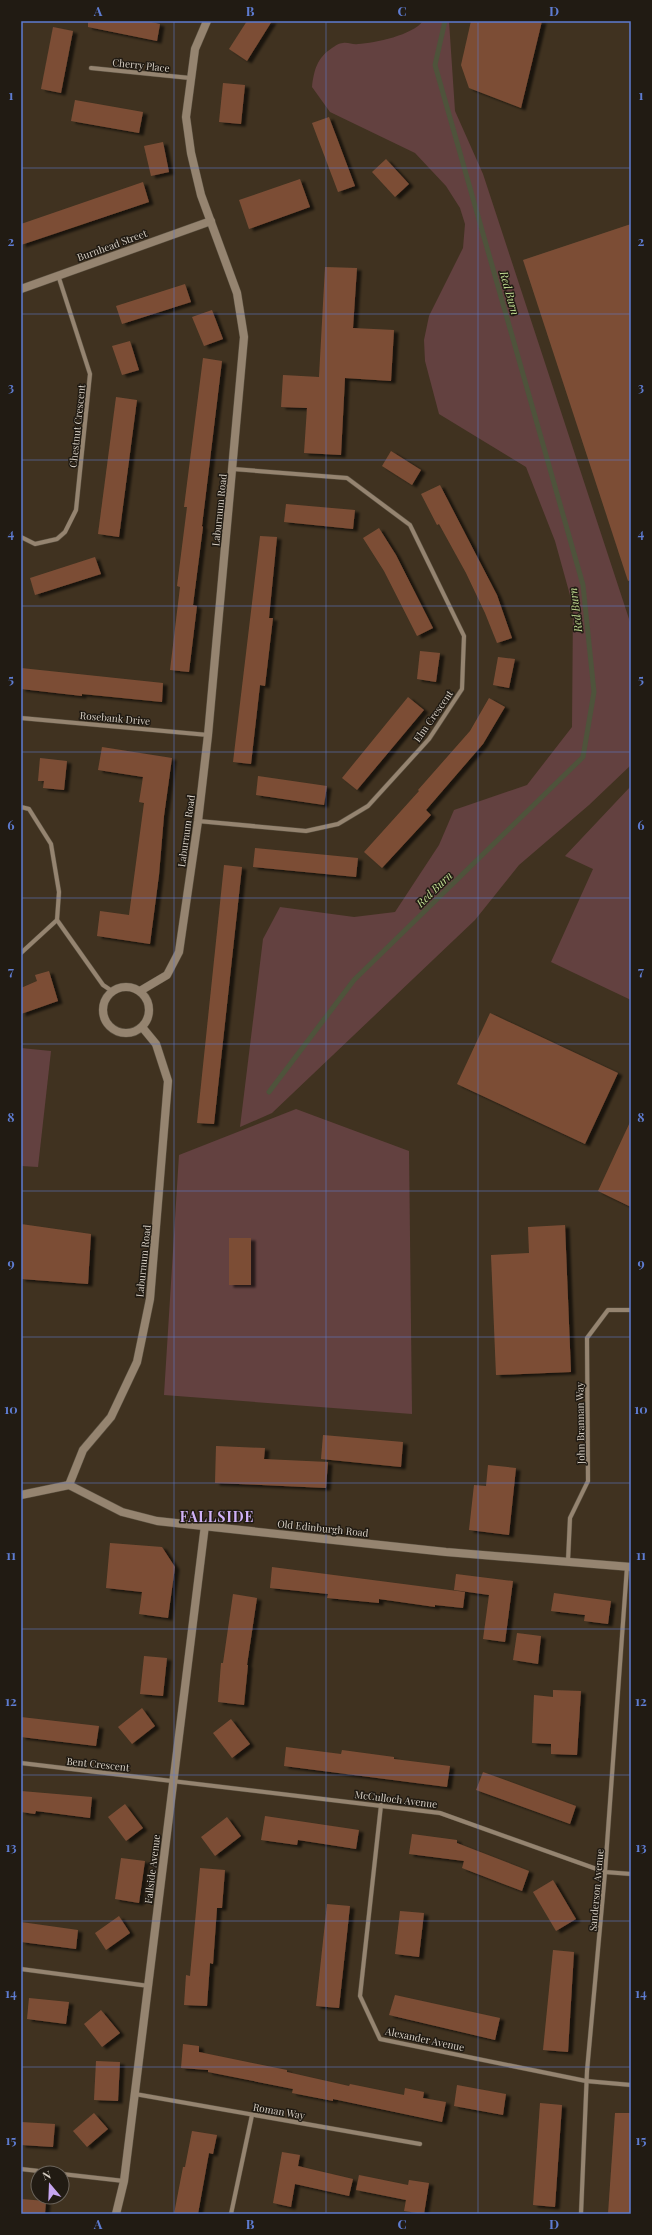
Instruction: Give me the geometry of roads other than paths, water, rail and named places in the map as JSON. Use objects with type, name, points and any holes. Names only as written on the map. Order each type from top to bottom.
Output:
[{"type":"street","name":"Laburnum Road","points":[[140,991],[167,975],[179,952],[198,821],[208,735],[244,337],[237,293],[201,195],[190,153],[186,117],[190,78],[195,49],[207,21]]},
{"type":"street","name":"Cherry Place","points":[[91,68],[190,78]]},
{"type":"street","name":"Burnhead Street","points":[[21,289],[211,221]]},
{"type":"street","name":"Chestnut Crescent","points":[[21,537],[35,544],[57,539],[66,532],[76,510],[90,374],[58,275]]},
{"type":"street","name":"Elm Crescent","points":[[198,821],[306,831],[338,824],[368,806],[429,739],[462,689],[464,636],[410,525],[347,478],[233,469]]},
{"type":"street","name":"Rosebank Drive","points":[[21,718],[208,735]]},
{"type":"street","points":[[21,806],[29,809],[51,844],[59,892],[57,920],[103,985],[112,991]]},
{"type":"street","points":[[21,953],[57,920]]},
{"type":"street","points":[[126,987],[140,991],[148,1002],[150,1008],[147,1022],[142,1027],[131,1033],[124,1034],[112,1029],[107,1024],[104,1017],[103,1003],[112,991],[126,987]]},
{"type":"street","name":"Laburnum Road","points":[[69,1484],[83,1450],[111,1418],[137,1362],[150,1299],[168,1081],[156,1044],[142,1027]]},
{"type":"street","name":"John Brannan Way","points":[[568,1561],[570,1518],[588,1481],[587,1338],[608,1310],[631,1310]]},
{"type":"street","points":[[21,1495],[69,1484]]},
{"type":"street","name":"Old Edinburgh Road","points":[[69,1484],[122,1512],[158,1521],[446,1552],[629,1567]]},
{"type":"street","name":"Fallside Avenue","points":[[116,2214],[124,2180],[205,1525]]},
{"type":"street","name":"Sanderson Avenue","points":[[581,2214],[586,2081],[606,1872],[629,1567]]},
{"type":"street","name":"Bent Crescent","points":[[21,1763],[173,1780]]},
{"type":"street","name":"McCulloch Avenue","points":[[173,1780],[440,1813],[606,1872],[631,1874]]},
{"type":"street","name":"Alexander Avenue","points":[[381,1805],[360,1996],[380,2039],[586,2081],[631,2085]]},
{"type":"street","points":[[21,1969],[149,1986]]},
{"type":"street","name":"Roman Way","points":[[135,2094],[420,2144]]},
{"type":"street","points":[[231,2214],[252,2114]]},
{"type":"street","points":[[70,2175],[124,2180]]},
{"type":"waterway","name":"Red Burn","points":[[269,1092],[354,980],[583,757],[594,692],[583,585],[435,65],[445,21]]},
{"type":"district","name":"FALLSIDE","points":[[217,1516]]}]
